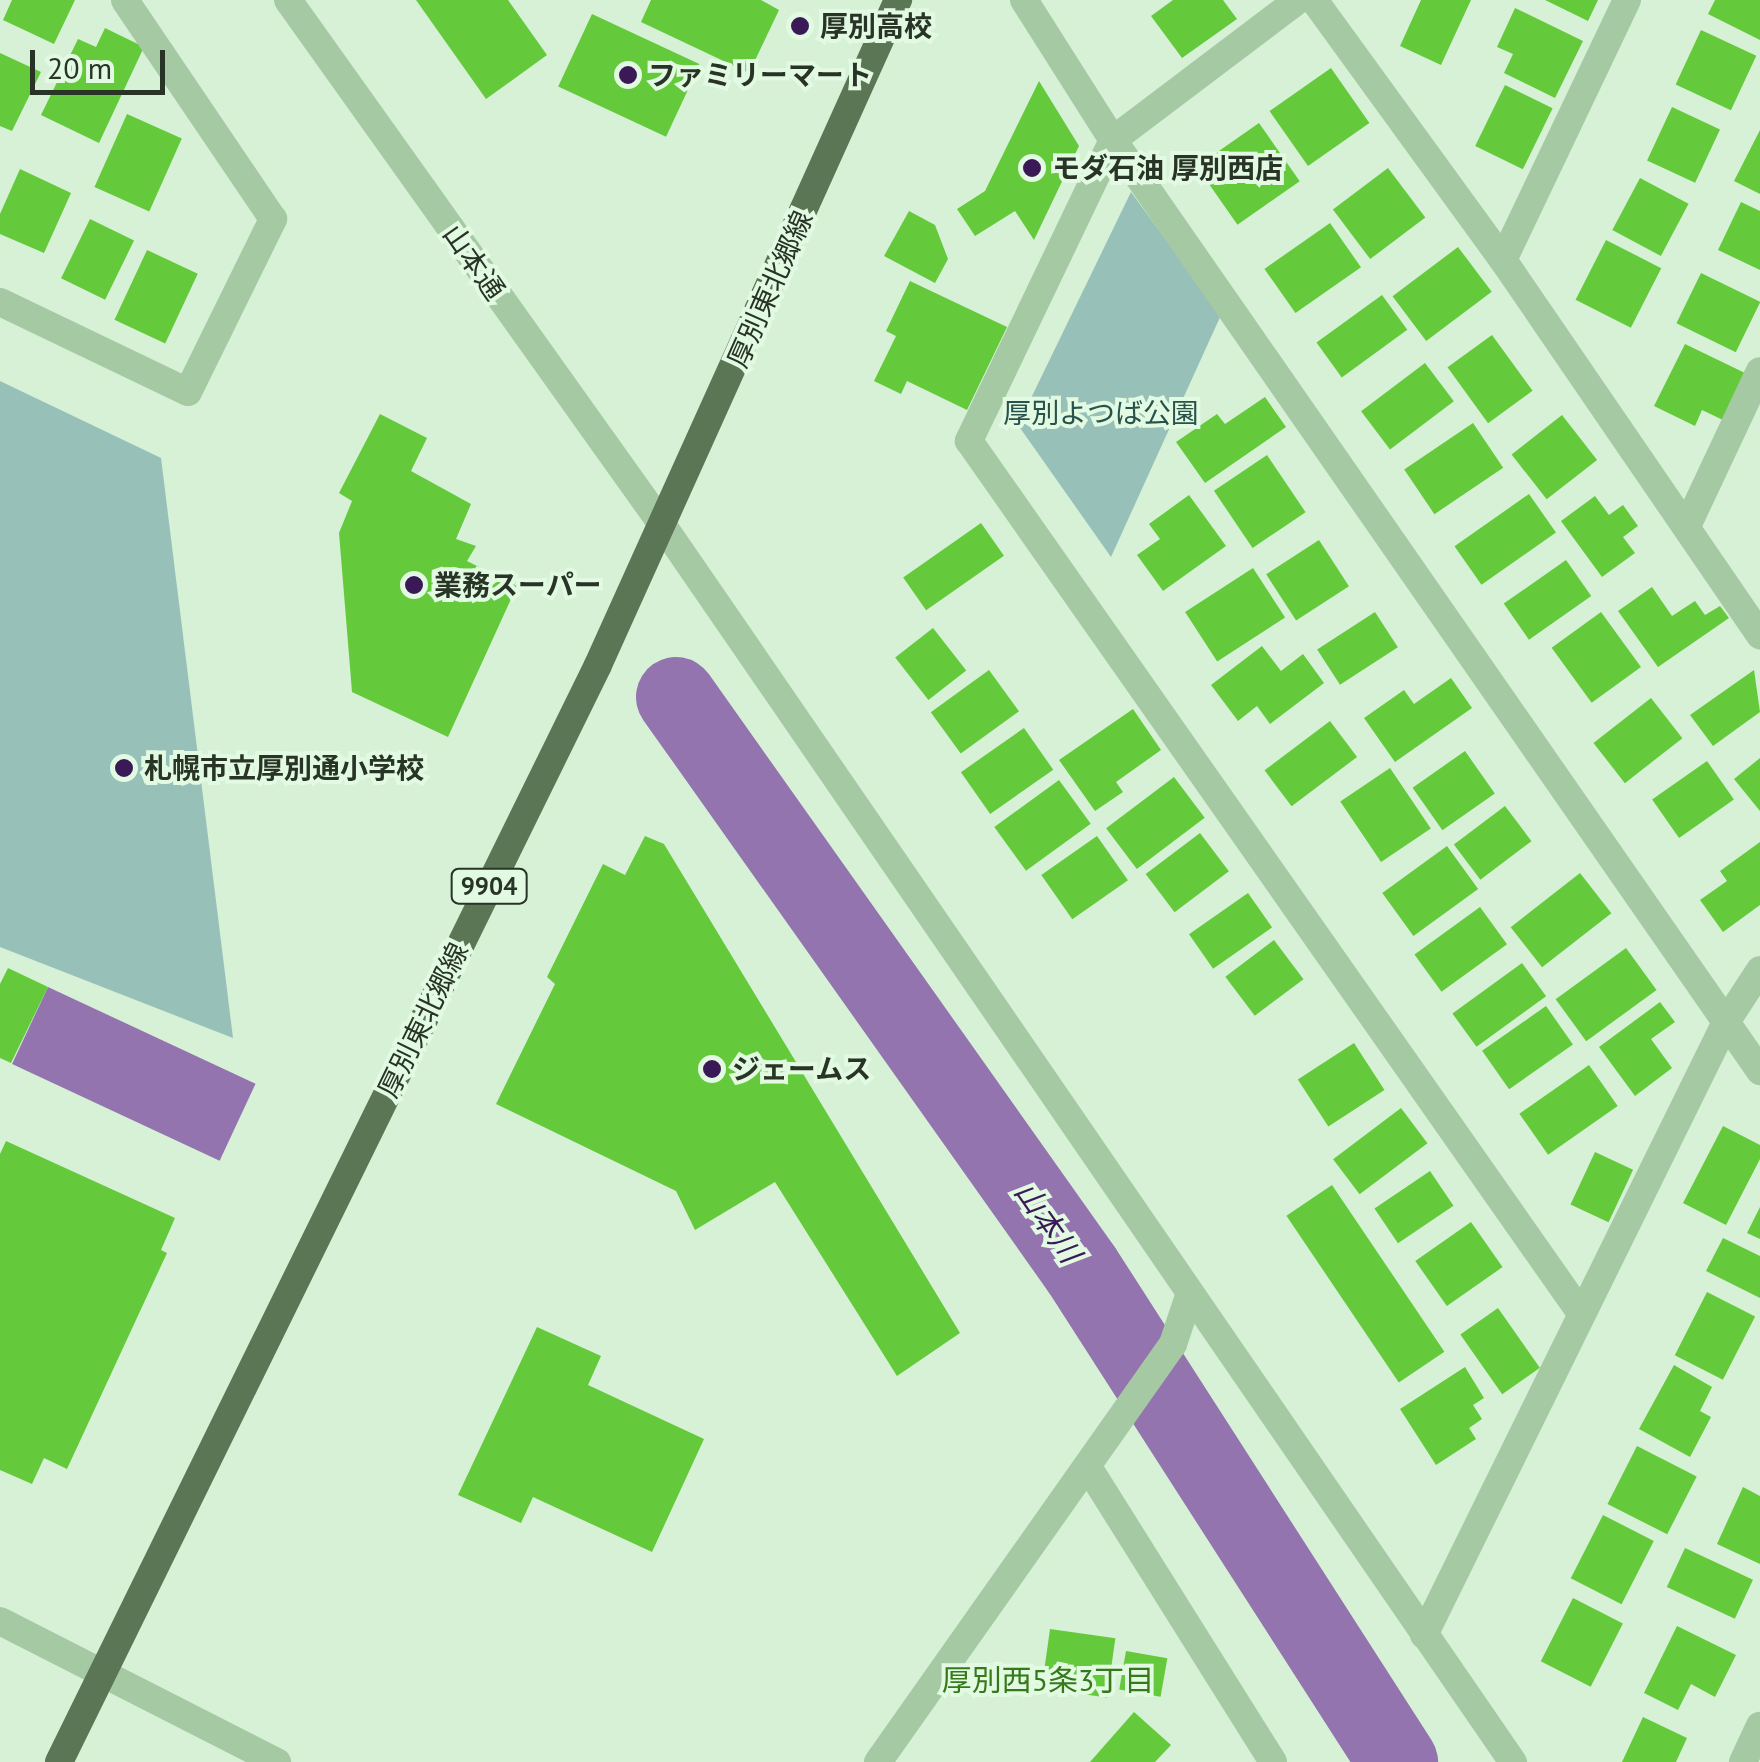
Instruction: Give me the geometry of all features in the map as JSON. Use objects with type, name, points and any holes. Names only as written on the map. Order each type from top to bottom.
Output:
[{"type":"main road","name":"厚別東北郷線","points":[[59,1762],[590,682],[898,0]]},
{"type":"street","points":[[0,302],[188,392],[272,219],[125,0]]},
{"type":"street","name":"山本通","points":[[288,0],[660,523],[1513,1762]]},
{"type":"street","points":[[1024,0],[1112,140],[1760,1071]]},
{"type":"street","points":[[1298,0],[1112,140],[969,441],[1580,1312]]},
{"type":"street","points":[[1314,0],[1503,260],[1760,636]]},
{"type":"street","points":[[1503,260],[1627,0]]},
{"type":"street","points":[[1687,526],[1760,371]]},
{"type":"street","points":[[1424,1636],[1580,1312],[1726,1022],[1760,970]]},
{"type":"street","points":[[878,1762],[1172,1344],[1189,1296]]},
{"type":"street","points":[[1088,1467],[1274,1762]]},
{"type":"street","points":[[0,1621],[278,1762]]},
{"type":"street","points":[[1743,1762],[1760,1726]]},
{"type":"green space","name":"厚別よつば公園","points":[[1131,192],[1221,315],[1111,557],[1018,425]]},
{"type":"green space","points":[[0,381],[161,458],[233,1038],[0,947]]},
{"type":"shaded area","points":[[48,987],[256,1084],[220,1161],[12,1064]]},
{"type":"building","points":[[12,0],[75,0],[54,44],[3,20]]},
{"type":"building","points":[[416,0],[508,0],[547,55],[486,99]]},
{"type":"building","points":[[651,0],[761,0],[779,10],[749,73],[641,22]]},
{"type":"building","points":[[1173,0],[1223,0],[1237,19],[1182,58],[1151,16]]},
{"type":"building","points":[[1421,0],[1471,0],[1441,65],[1400,46]]},
{"type":"building","points":[[1545,0],[1598,0],[1588,21]]},
{"type":"building","points":[[1715,0],[1760,0],[1760,40],[1708,14]]},
{"type":"building","points":[[1515,8],[1583,41],[1555,98],[1504,73],[1513,54],[1497,47]]},
{"type":"building","points":[[592,14],[700,64],[666,137],[558,87]]},
{"type":"building","points":[[105,28],[144,47],[99,143],[41,115],[78,39],[96,47]]},
{"type":"building","points":[[1701,30],[1756,56],[1731,110],[1676,84]]},
{"type":"building","points":[[0,53],[41,72],[12,131],[0,126]]},
{"type":"building","points":[[1331,68],[1369,123],[1308,166],[1270,111]]},
{"type":"building","name":"モダ石油 厚別西店","points":[[1039,81],[1079,146],[1034,240],[1015,211],[975,236],[957,209],[985,191]]},
{"type":"building","points":[[1505,85],[1553,108],[1523,169],[1475,146]]},
{"type":"building","points":[[1672,107],[1720,129],[1695,183],[1647,160]]},
{"type":"building","points":[[127,114],[182,138],[149,211],[94,187]]},
{"type":"building","points":[[1259,123],[1300,181],[1237,225],[1197,167]]},
{"type":"building","points":[[1760,130],[1760,194],[1734,181]]},
{"type":"building","points":[[1388,168],[1425,218],[1370,259],[1333,210]]},
{"type":"building","points":[[20,169],[71,193],[44,253],[0,234],[0,214]]},
{"type":"building","points":[[1640,178],[1689,204],[1661,256],[1612,230]]},
{"type":"building","points":[[1741,202],[1760,211],[1760,270],[1718,250]]},
{"type":"building","points":[[909,211],[935,225],[948,259],[935,283],[884,256]]},
{"type":"building","points":[[90,219],[134,240],[105,300],[61,278]]},
{"type":"building","points":[[1330,223],[1361,267],[1295,313],[1264,269]]},
{"type":"building","points":[[1606,240],[1661,268],[1631,328],[1576,300]]},
{"type":"building","points":[[1458,247],[1492,292],[1426,341],[1393,296]]},
{"type":"building","points":[[147,250],[198,274],[165,343],[114,320]]},
{"type":"building","points":[[1701,273],[1760,302],[1736,352],[1676,323]]},
{"type":"building","points":[[910,281],[1007,327],[967,410],[907,381],[901,394],[874,381],[896,336],[886,331]]},
{"type":"building","points":[[1382,295],[1407,330],[1342,377],[1316,343]]},
{"type":"building","points":[[1492,335],[1533,391],[1488,423],[1448,367]]},
{"type":"building","points":[[1685,344],[1745,373],[1723,420],[1702,410],[1695,426],[1654,406]]},
{"type":"building","points":[[1425,363],[1454,401],[1390,449],[1361,411]]},
{"type":"building","points":[[1265,397],[1286,427],[1205,483],[1176,442],[1217,414],[1225,424]]},
{"type":"building","points":[[380,414],[427,438],[411,471],[471,504],[456,539],[476,546],[467,561],[517,586],[448,737],[352,692],[339,533],[352,501],[339,493]]},
{"type":"building","points":[[1562,415],[1597,460],[1547,499],[1512,454]]},
{"type":"building","points":[[1473,423],[1503,468],[1434,514],[1404,469]]},
{"type":"building","points":[[1267,455],[1306,512],[1253,548],[1214,491]]},
{"type":"building","points":[[1529,494],[1556,533],[1481,585],[1454,546]]},
{"type":"building","points":[[1189,495],[1226,546],[1163,591],[1137,555],[1160,539],[1149,524]]},
{"type":"building","points":[[1595,496],[1609,515],[1623,505],[1638,526],[1623,537],[1635,553],[1602,577],[1561,521]]},
{"type":"building","points":[[981,523],[1004,556],[926,610],[903,577]]},
{"type":"building","points":[[1319,540],[1349,586],[1296,620],[1266,574]]},
{"type":"building","points":[[1566,560],[1591,596],[1529,640],[1504,604]]},
{"type":"building","points":[[1253,568],[1285,617],[1217,662],[1185,612]]},
{"type":"building","points":[[1652,587],[1672,616],[1695,601],[1705,615],[1720,606],[1729,618],[1658,667],[1618,611]]},
{"type":"building","points":[[1375,612],[1398,647],[1340,685],[1317,650]]},
{"type":"building","points":[[1601,612],[1641,667],[1592,703],[1552,648]]},
{"type":"building","points":[[933,628],[966,671],[928,700],[895,658]]},
{"type":"building","points":[[1262,646],[1281,671],[1303,654],[1324,683],[1270,724],[1257,706],[1238,721],[1211,685]]},
{"type":"building","points":[[989,670],[1019,711],[961,754],[931,712]]},
{"type":"building","points":[[1754,670],[1760,712],[1713,746],[1690,715]]},
{"type":"building","points":[[1451,678],[1472,708],[1395,762],[1364,718],[1404,690],[1414,704]]},
{"type":"building","points":[[1651,698],[1682,738],[1625,783],[1593,743]]},
{"type":"building","points":[[1133,709],[1161,750],[1116,782],[1123,792],[1095,811],[1059,760]]},
{"type":"building","points":[[1330,721],[1357,757],[1292,806],[1265,770]]},
{"type":"building","points":[[1024,728],[1053,770],[990,814],[961,772]]},
{"type":"building","points":[[1465,751],[1495,794],[1442,830],[1413,788]]},
{"type":"building","points":[[1760,758],[1760,811],[1734,779]]},
{"type":"building","points":[[1707,761],[1734,800],[1679,838],[1652,799]]},
{"type":"building","points":[[1390,768],[1431,829],[1381,862],[1340,802]]},
{"type":"building","points":[[1174,777],[1205,818],[1137,869],[1106,828]]},
{"type":"building","points":[[1059,780],[1091,824],[1026,871],[994,827]]},
{"type":"building","points":[[1505,806],[1531,841],[1480,880],[1454,845]]},
{"type":"building","points":[[1200,833],[1229,871],[1175,912],[1146,874]]},
{"type":"building","points":[[645,836],[664,844],[960,1333],[897,1376],[775,1182],[695,1230],[676,1191],[496,1104],[555,984],[547,977],[603,864],[625,875]]},
{"type":"building","points":[[1097,836],[1128,880],[1072,919],[1041,875]]},
{"type":"building","points":[[1760,842],[1760,905],[1723,932],[1700,900],[1727,881],[1720,871]]},
{"type":"building","points":[[1447,846],[1478,889],[1413,936],[1382,893]]},
{"type":"building","points":[[1580,873],[1611,913],[1542,967],[1511,927]]},
{"type":"building","points":[[1248,893],[1272,927],[1213,969],[1189,934]]},
{"type":"building","points":[[1480,907],[1507,944],[1442,992],[1414,955]]},
{"type":"building","points":[[1274,940],[1303,979],[1255,1016],[1225,977]]},
{"type":"building","points":[[1626,948],[1657,990],[1586,1041],[1556,999]]},
{"type":"building","points":[[1522,963],[1546,996],[1477,1047],[1452,1014]]},
{"type":"building","points":[[8,968],[48,987],[11,1063],[0,1058],[0,984]]},
{"type":"building","points":[[1660,1002],[1675,1022],[1651,1039],[1672,1068],[1635,1096],[1599,1047]]},
{"type":"building","points":[[1546,1006],[1573,1045],[1509,1089],[1482,1051]]},
{"type":"building","points":[[1354,1043],[1384,1090],[1328,1126],[1298,1079]]},
{"type":"building","points":[[1589,1065],[1618,1106],[1548,1155],[1519,1114]]},
{"type":"building","points":[[1401,1108],[1427,1143],[1360,1194],[1333,1159]]},
{"type":"building","points":[[1723,1126],[1760,1145],[1760,1159],[1726,1225],[1683,1203]]},
{"type":"building","points":[[6,1141],[175,1218],[161,1250],[167,1253],[67,1469],[44,1458],[32,1484],[0,1470],[0,1154]]},
{"type":"building","points":[[1595,1152],[1633,1170],[1609,1222],[1570,1205]]},
{"type":"building","points":[[1430,1171],[1453,1206],[1398,1243],[1374,1208]]},
{"type":"building","points":[[1332,1185],[1444,1352],[1399,1382],[1286,1216]]},
{"type":"building","points":[[1760,1207],[1760,1239],[1747,1233]]},
{"type":"building","points":[[1471,1222],[1503,1267],[1447,1306],[1415,1261]]},
{"type":"building","points":[[1723,1238],[1760,1256],[1760,1298],[1706,1271]]},
{"type":"building","points":[[1707,1292],[1755,1317],[1723,1380],[1675,1355]]},
{"type":"building","points":[[1498,1308],[1540,1368],[1502,1394],[1460,1334]]},
{"type":"building","points":[[537,1327],[601,1356],[588,1385],[704,1439],[652,1552],[533,1497],[521,1523],[458,1495]]},
{"type":"building","points":[[1674,1365],[1712,1387],[1700,1411],[1711,1417],[1690,1457],[1639,1429]]},
{"type":"building","points":[[1465,1367],[1484,1398],[1473,1405],[1482,1419],[1469,1428],[1476,1439],[1436,1465],[1400,1409]]},
{"type":"building","points":[[1637,1446],[1697,1476],[1667,1534],[1607,1504]]},
{"type":"building","points":[[1743,1487],[1760,1496],[1760,1564],[1717,1544]]},
{"type":"building","points":[[1603,1515],[1654,1541],[1622,1604],[1571,1578]]},
{"type":"building","points":[[1685,1548],[1753,1580],[1735,1619],[1667,1587]]},
{"type":"building","points":[[1573,1598],[1623,1623],[1591,1687],[1541,1661]]},
{"type":"building","points":[[1677,1626],[1736,1655],[1715,1697],[1691,1684],[1678,1710],[1644,1693]]},
{"type":"building","points":[[1050,1629],[1115,1638],[1107,1698],[1042,1688]]},
{"type":"building","points":[[1126,1651],[1167,1658],[1161,1697],[1119,1689]]},
{"type":"building","points":[[1134,1712],[1171,1745],[1155,1762],[1090,1762]]},
{"type":"building","points":[[1643,1717],[1687,1738],[1676,1762],[1622,1762]]},
{"type":"waterway","name":"山本川","points":[[676,697],[1082,1270],[1398,1762]]},
{"type":"place","name":"厚別高校","points":[[800,26]]},
{"type":"place","name":"ファミリーマート","points":[[628,75]]},
{"type":"place","name":"モダ石油 厚別西店","points":[[1032,168]]},
{"type":"place","name":"業務スーパー","points":[[414,585]]},
{"type":"place","name":"札幌市立厚別通小学校","points":[[124,768]]},
{"type":"place","name":"ジェームス","points":[[712,1069]]},
{"type":"district","name":"厚別西5条3丁目","points":[[1048,1680]]}]
